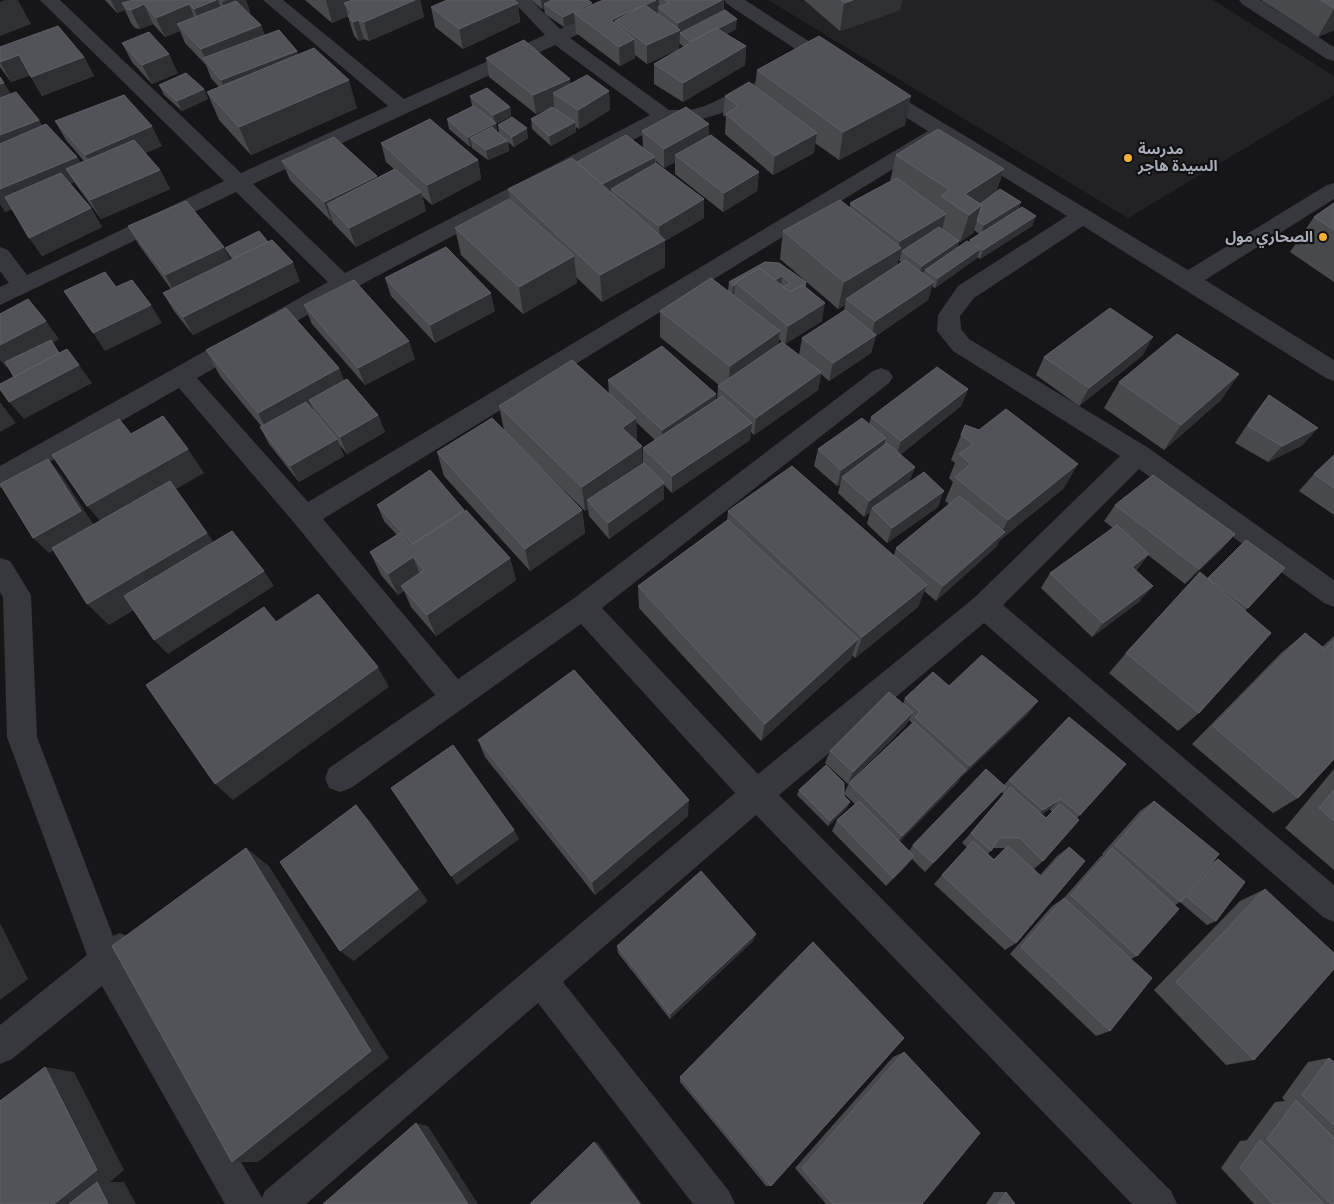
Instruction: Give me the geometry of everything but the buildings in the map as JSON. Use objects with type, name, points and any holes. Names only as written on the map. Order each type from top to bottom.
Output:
[{"type":"street","points":[[49,0],[343,284]]},
{"type":"street","points":[[272,0],[402,108]]},
{"type":"street","points":[[521,0],[557,37],[664,116],[681,118],[713,111],[771,80]]},
{"type":"street","points":[[0,297],[239,182],[640,0]]},
{"type":"street","points":[[732,0],[810,60],[855,78],[943,130],[1334,372]]},
{"type":"street","points":[[1248,0],[1334,55]]},
{"type":"street","points":[[64,37],[82,30]]},
{"type":"street","points":[[0,478],[343,284],[664,116]]},
{"type":"street","points":[[305,517],[943,130]]},
{"type":"street","points":[[1188,280],[1334,190]]},
{"type":"street","points":[[1083,216],[966,292],[949,315],[949,331],[962,345],[1032,391],[1138,454],[1334,595]]},
{"type":"street","points":[[0,255],[23,286]]},
{"type":"street","points":[[181,376],[305,517],[454,696]]},
{"type":"street","points":[[340,778],[583,606],[881,377]]},
{"type":"street","points":[[278,1204],[757,794],[984,606],[1138,454]]},
{"type":"street","points":[[0,569],[17,596],[22,737],[106,961],[246,1204]]},
{"type":"street","points":[[583,606],[757,794],[1158,1204]]},
{"type":"street","points":[[984,606],[1334,906]]},
{"type":"street","points":[[0,1047],[144,930]]},
{"type":"street","points":[[540,979],[716,1204]]},
{"type":"shaded area","name":"مدرسة السيدة هاجر","points":[[768,0],[1213,0],[1334,76],[1334,95],[1128,218]]},
{"type":"place","name":"مدرسة السيدة هاجر","points":[[1128,158]]},
{"type":"place","name":"الصحاري مول","points":[[1323,237]]}]
